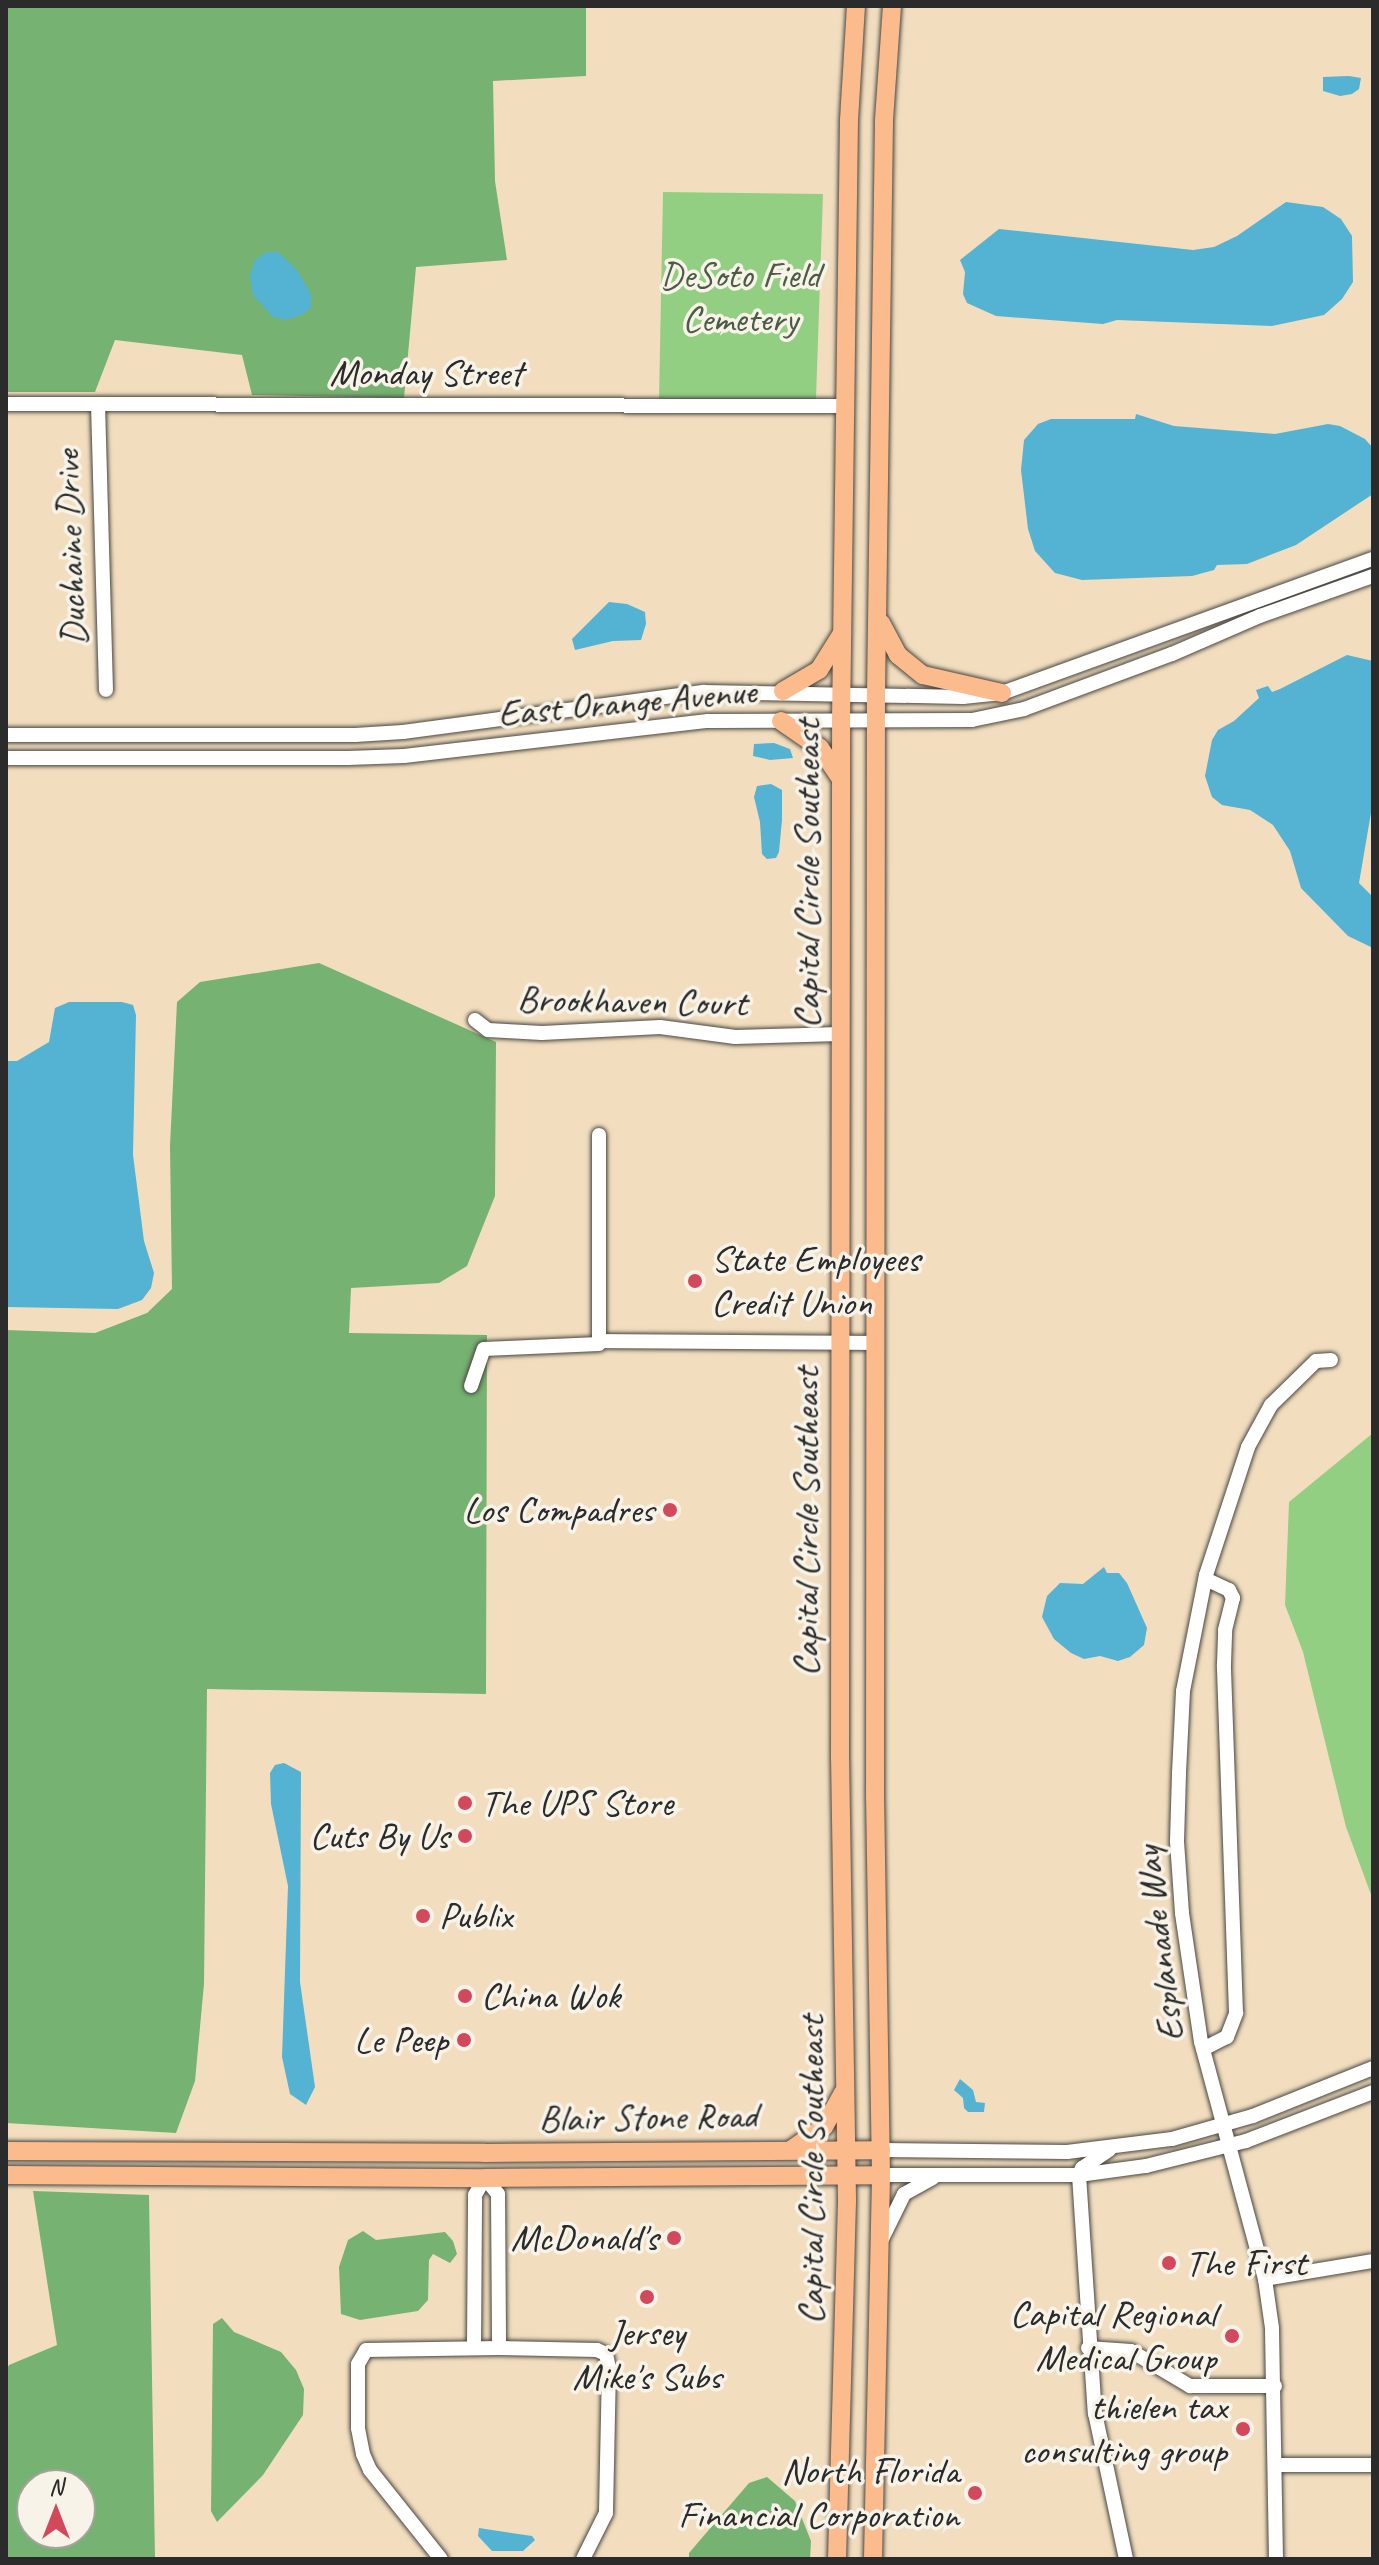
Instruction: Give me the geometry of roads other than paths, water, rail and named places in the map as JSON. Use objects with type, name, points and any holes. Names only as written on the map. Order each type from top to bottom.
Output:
[{"type":"main road","name":"Capital Circle Southeast","points":[[837,2559],[846,2308],[847,2175],[840,1759],[841,722],[849,120],[856,6]]},
{"type":"main road","points":[[882,6],[888,31]]},
{"type":"main road","name":"Capital Circle Southeast","points":[[873,2559],[881,2175],[875,1798],[876,694],[888,31],[892,6]]},
{"type":"main road","points":[[878,617],[898,655],[923,675],[1002,693]]},
{"type":"main road","points":[[783,691],[819,670],[843,631]]},
{"type":"main road","points":[[781,721],[820,748],[841,779]]},
{"type":"main road","points":[[792,2149],[824,2127],[833,2116],[846,2086]]},
{"type":"main road","name":"Blair Stone Road","points":[[6,2151],[485,2153],[881,2150]]},
{"type":"main road","points":[[485,2153],[485,2178]]},
{"type":"main road","name":"Blair Stone Road","points":[[6,2175],[485,2178],[881,2175]]},
{"type":"street","name":"Monday Street","points":[[6,404],[845,406]]},
{"type":"street","name":"Duchaine Drive","points":[[98,404],[106,690]]},
{"type":"street","name":"East Orange Avenue","points":[[6,735],[307,736],[403,732],[663,696],[783,691],[963,697],[1002,693],[1373,559]]},
{"type":"street","name":"East Orange Avenue","points":[[6,758],[404,756],[708,721],[972,720],[1024,709],[1172,654],[1249,620],[1373,576]]},
{"type":"street","name":"Brookhaven Court","points":[[475,1020],[488,1030],[542,1033],[660,1027],[735,1037],[840,1034]]},
{"type":"street","points":[[599,1135],[599,1342]]},
{"type":"street","points":[[471,1386],[484,1349],[599,1342],[874,1343]]},
{"type":"street","name":"Esplanade Way","points":[[1276,2559],[1275,2386],[1265,2279],[1203,2049],[1182,1913],[1177,1841],[1183,1691],[1205,1579],[1248,1447],[1271,1405],[1316,1361],[1331,1360]]},
{"type":"street","points":[[1203,2049],[1227,2037],[1236,2013],[1224,1664],[1225,1630],[1233,1598],[1229,1590],[1205,1579]]},
{"type":"street","name":"Blair Stone Road","points":[[881,2150],[1051,2152],[1112,2148],[1224,2126],[1373,2068]]},
{"type":"street","name":"Blair Stone Road","points":[[881,2175],[1079,2175],[1146,2166],[1229,2147],[1373,2092]]},
{"type":"street","points":[[1112,2148],[1082,2168],[1079,2175],[1088,2348],[1095,2413],[1126,2559]]},
{"type":"street","points":[[879,2246],[904,2194],[939,2175]]},
{"type":"street","points":[[474,2348],[475,2195],[485,2178],[498,2194],[499,2348]]},
{"type":"street","points":[[1265,2279],[1373,2261]]},
{"type":"street","points":[[474,2275],[498,2275]]},
{"type":"street","points":[[441,2559],[370,2470],[363,2454],[358,2428],[360,2357],[366,2350],[499,2348],[597,2350],[606,2354],[609,2368],[608,2494],[601,2527],[583,2559]]},
{"type":"street","points":[[1088,2348],[1131,2351],[1190,2386],[1275,2386]]},
{"type":"street","points":[[1276,2465],[1373,2465]]},
{"type":"water","points":[[1323,77],[1361,78],[1359,89],[1352,94],[1340,96],[1323,91]]},
{"type":"water","points":[[1286,202],[1323,207],[1341,219],[1352,236],[1353,282],[1342,299],[1324,315],[1272,326],[1117,320],[1103,324],[996,316],[967,303],[963,294],[965,272],[960,260],[999,229],[1193,250],[1214,247],[1237,236]]},
{"type":"water","points":[[267,252],[278,252],[297,270],[311,294],[311,308],[301,315],[286,320],[273,317],[253,295],[250,276],[255,260]]},
{"type":"water","points":[[1136,414],[1174,426],[1275,434],[1328,424],[1340,426],[1365,439],[1373,448],[1373,494],[1296,545],[1247,564],[1217,565],[1214,570],[1192,576],[1082,580],[1055,573],[1035,551],[1028,529],[1021,470],[1024,440],[1038,424],[1051,419],[1135,419]]},
{"type":"water","points":[[609,602],[627,604],[645,612],[646,624],[641,640],[613,641],[575,650],[572,639]]},
{"type":"water","points":[[1347,655],[1373,661],[1373,801],[1359,883],[1373,897],[1373,948],[1348,936],[1301,888],[1290,851],[1273,825],[1250,810],[1222,805],[1212,797],[1205,776],[1212,740],[1218,730],[1234,721],[1259,698],[1256,690],[1268,686],[1272,692],[1280,689]]},
{"type":"water","points":[[774,743],[790,749],[793,758],[770,760],[753,756],[754,744]]},
{"type":"water","points":[[771,784],[782,790],[782,820],[779,852],[776,858],[767,859],[762,854],[760,822],[754,797],[757,786]]},
{"type":"water","points":[[69,1002],[122,1002],[133,1005],[136,1015],[133,1155],[144,1241],[154,1273],[151,1288],[142,1300],[118,1309],[6,1307],[6,1061],[17,1061],[49,1042],[55,1008]]},
{"type":"water","points":[[1104,1567],[1107,1573],[1119,1573],[1127,1583],[1147,1628],[1144,1645],[1130,1657],[1118,1661],[1100,1656],[1084,1659],[1071,1653],[1054,1639],[1042,1617],[1047,1596],[1060,1583],[1083,1584]]},
{"type":"water","points":[[284,1763],[301,1772],[300,1982],[315,2087],[306,2105],[290,2094],[282,2057],[288,1886],[271,1804],[270,1773],[275,1765]]},
{"type":"water","points":[[960,2079],[973,2090],[976,2102],[985,2103],[984,2112],[968,2112],[964,2108],[963,2098],[954,2090]]},
{"type":"water","points":[[479,2528],[532,2536],[535,2540],[523,2551],[492,2551],[478,2536]]},
{"type":"place","name":"State Employees Credit Union","points":[[695,1281]]},
{"type":"place","name":"Los Compadres","points":[[670,1510]]},
{"type":"place","name":"The UPS Store","points":[[465,1803]]},
{"type":"place","name":"Cuts By Us","points":[[465,1836]]},
{"type":"place","name":"Publix","points":[[423,1916]]},
{"type":"place","name":"China Wok","points":[[465,1996]]},
{"type":"place","name":"Le Peep","points":[[464,2040]]},
{"type":"place","name":"McDonald's","points":[[674,2238]]},
{"type":"place","name":"The First","points":[[1169,2263]]},
{"type":"place","name":"Jersey Mike's Subs","points":[[647,2297]]},
{"type":"place","name":"Capital Regional Medical Group","points":[[1232,2336]]},
{"type":"place","name":"thielen tax consulting group","points":[[1243,2429]]},
{"type":"place","name":"North Florida Financial Corporation","points":[[975,2493]]},
{"type":"park label","name":"DeSoto Field Cemetery","points":[[740,297]]}]
